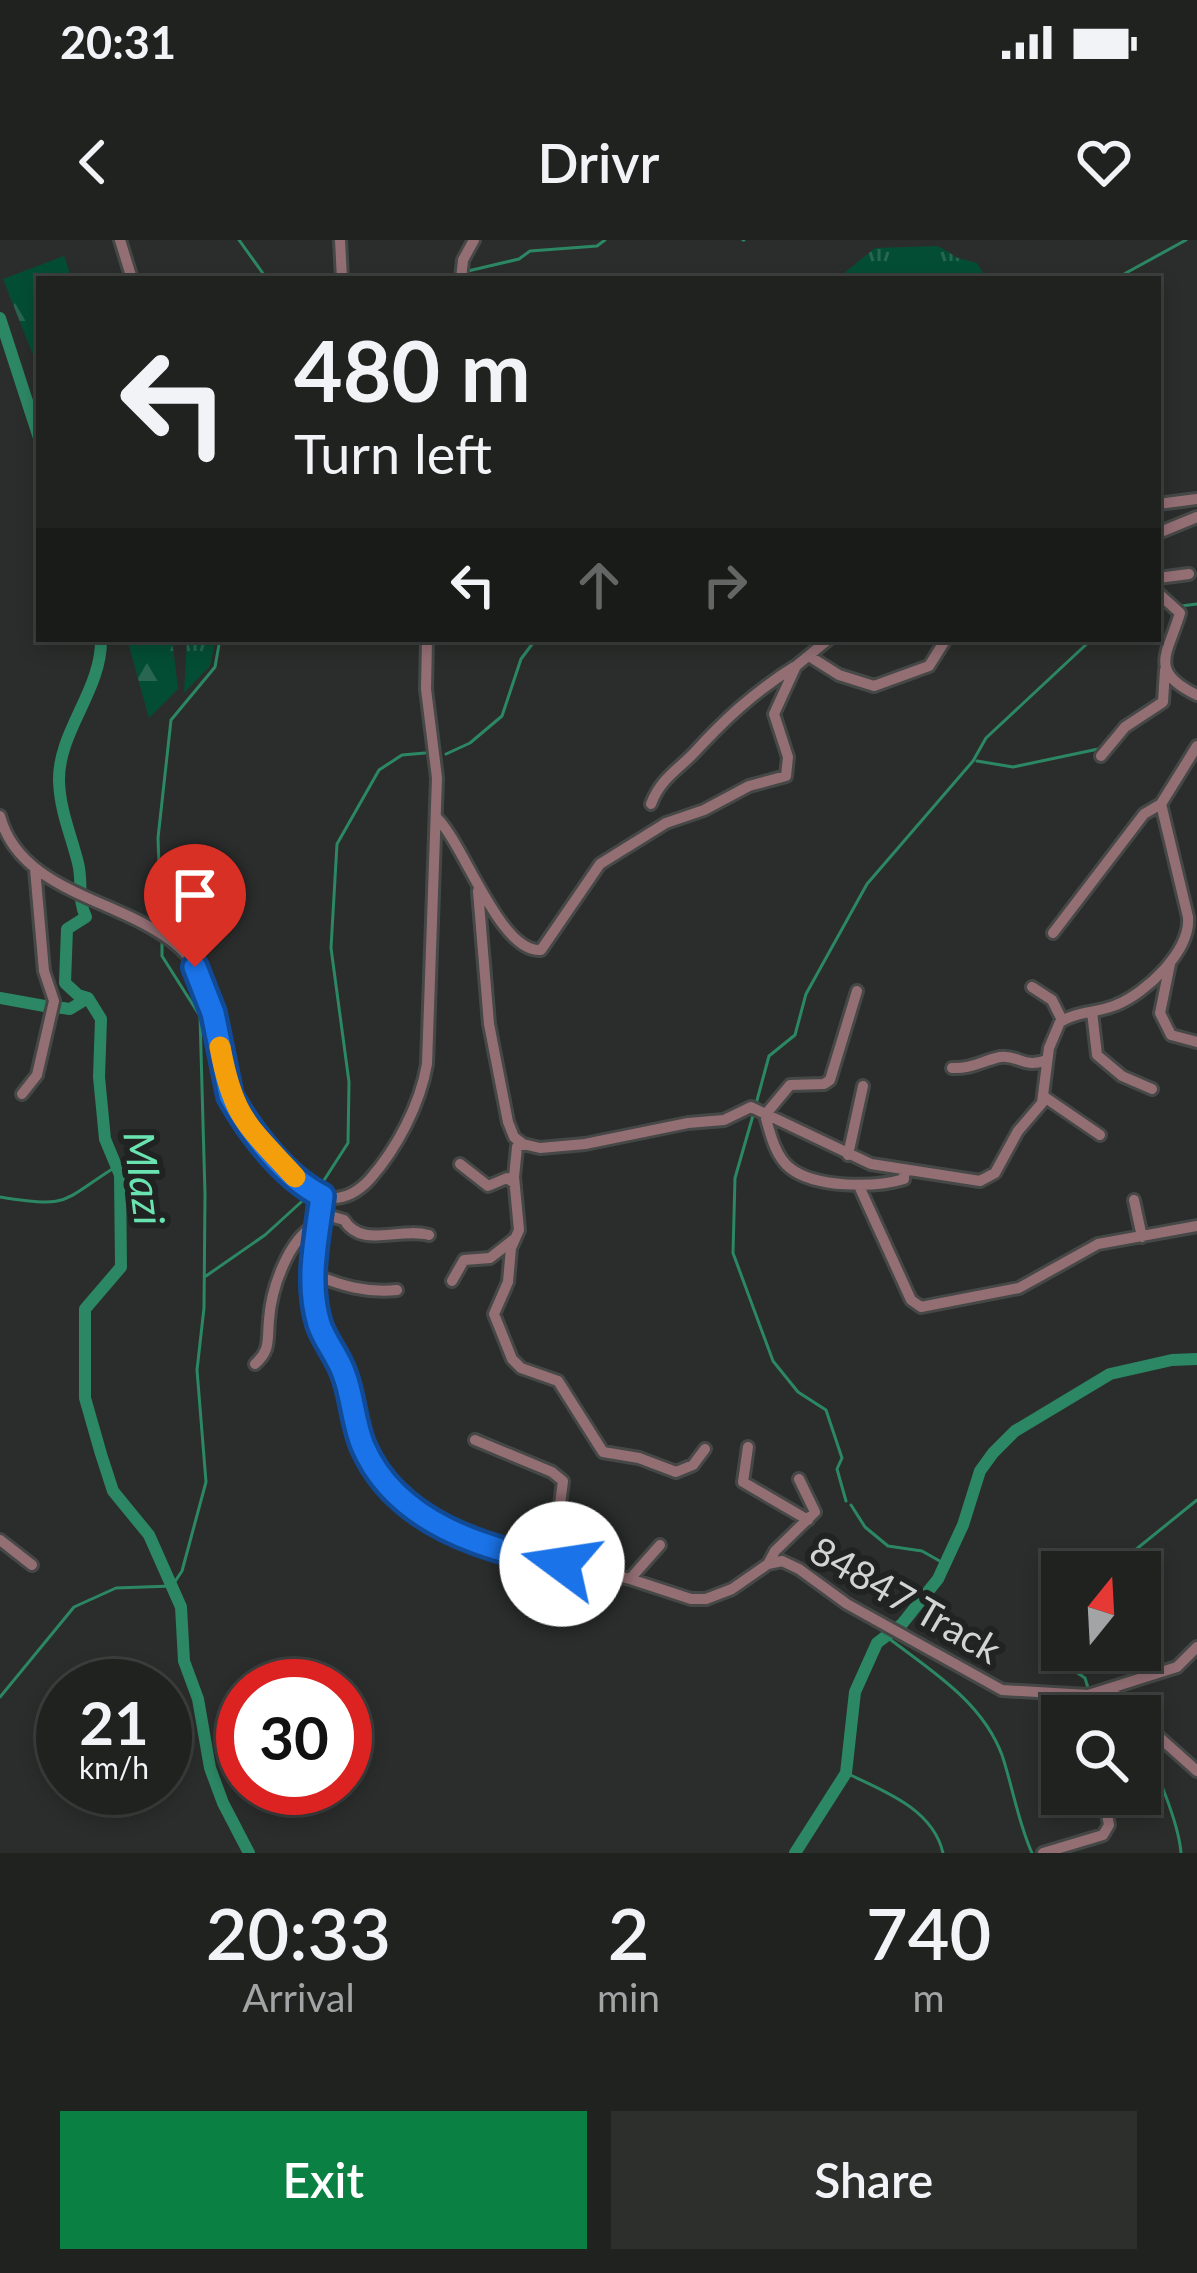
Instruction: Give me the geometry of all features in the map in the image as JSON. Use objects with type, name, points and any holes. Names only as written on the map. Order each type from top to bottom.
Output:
[{"type":"street","points":[[120,240],[131,276]]},
{"type":"street","points":[[340,240],[342,276]]},
{"type":"street","points":[[461,276],[463,260],[474,240]]},
{"type":"street","points":[[1161,504],[1197,499]]},
{"type":"street","points":[[1161,527],[1197,517]]},
{"type":"street","points":[[1161,578],[1189,574]]},
{"type":"street","points":[[1101,756],[1125,727],[1162,702],[1166,651],[1180,613],[1161,596]]},
{"type":"street","points":[[1,825],[18,853],[40,872],[179,946],[206,987],[230,1096],[238,1112],[295,1177],[322,1196],[354,1192],[373,1175],[406,1124],[424,1082],[437,818],[426,689],[428,642]]},
{"type":"street","points":[[651,804],[664,779],[759,688],[825,642]]},
{"type":"street","points":[[809,656],[839,675],[874,686],[929,666],[944,642]]},
{"type":"street","points":[[437,818],[452,834],[477,887],[519,945],[527,951],[541,950],[600,864],[666,823],[749,786],[786,776],[788,757],[774,714],[796,666]]},
{"type":"street","points":[[1165,669],[1176,685],[1197,695]]},
{"type":"street","points":[[1053,933],[1144,814],[1161,805],[1197,746]]},
{"type":"street","points":[[477,887],[489,1024],[505,1111],[514,1137],[523,1144],[540,1148],[585,1144],[678,1124],[724,1120],[747,1107],[848,1155],[972,1181],[986,1179],[999,1168],[1043,1096],[1053,1033],[1062,1020],[1128,999],[1170,961],[1193,930],[1161,805]]},
{"type":"street","points":[[22,1094],[37,1075],[54,1001],[44,971],[40,872]]},
{"type":"street","points":[[1170,961],[1160,1016],[1172,1035],[1197,1042]]},
{"type":"street","points":[[1032,987],[1052,1000],[1062,1020]]},
{"type":"street","points":[[766,1115],[790,1085],[830,1080],[857,991]]},
{"type":"street","points":[[1092,1012],[1097,1055],[1122,1076],[1152,1089]]},
{"type":"street","points":[[952,1068],[1003,1057],[1032,1066],[1047,1060]]},
{"type":"street","points":[[848,1155],[863,1086]]},
{"type":"street","points":[[1043,1096],[1100,1135]]},
{"type":"street","points":[[766,1115],[777,1151],[791,1169],[859,1186],[901,1180],[904,1170]]},
{"type":"street","points":[[452,1281],[464,1260],[490,1258],[520,1230],[514,1161],[517,1147],[523,1144]]},
{"type":"street","points":[[460,1164],[488,1186],[507,1178],[514,1183]]},
{"type":"street","points":[[859,1186],[911,1300],[921,1307],[1014,1290],[1093,1246],[1197,1226]]},
{"type":"street","name":"84847 Track","points":[[322,1196],[313,1274],[318,1321],[343,1369],[359,1436],[380,1478],[429,1520],[485,1545],[630,1579],[691,1599],[706,1599],[753,1577],[768,1564],[789,1563],[847,1604],[1002,1690],[1074,1695]]},
{"type":"street","points":[[1134,1200],[1142,1237]]},
{"type":"street","points":[[255,1364],[269,1346],[268,1321],[285,1266],[297,1239],[317,1219],[344,1220],[362,1235],[407,1230],[429,1235]]},
{"type":"street","points":[[515,1238],[508,1282],[495,1320],[516,1364],[561,1384],[603,1452],[639,1458],[676,1472],[693,1465],[705,1449]]},
{"type":"street","points":[[313,1274],[363,1291],[397,1290]]},
{"type":"street","points":[[475,1440],[552,1472],[562,1481],[558,1520],[562,1564]]},
{"type":"street","points":[[748,1448],[741,1480],[808,1520]]},
{"type":"street","points":[[768,1564],[775,1550],[816,1509],[799,1478]]},
{"type":"street","points":[[0,1540],[32,1565]]},
{"type":"street","points":[[630,1579],[660,1545]]},
{"type":"street","points":[[1091,1695],[1177,1667],[1197,1647]]},
{"type":"street","points":[[1104,1690],[1115,1695]]},
{"type":"street","points":[[1161,1739],[1197,1771]]},
{"type":"street","points":[[1043,1853],[1088,1843],[1109,1826],[1107,1815]]},
{"type":"green space","points":[[938,246],[977,263],[985,276],[841,276],[875,248]]},
{"type":"green space","points":[[64,256],[71,276],[36,276],[36,362],[3,279]]},
{"type":"green space","points":[[128,642],[172,642],[178,689],[149,718]]},
{"type":"green space","points":[[187,642],[215,642],[210,666],[184,693]]},
{"type":"waterway","points":[[239,240],[265,276]]},
{"type":"waterway","points":[[468,271],[519,259],[530,251],[597,246],[605,240]]},
{"type":"waterway","points":[[1120,276],[1186,240]]},
{"type":"waterway","name":"Mlazi","points":[[0,318],[36,429]]},
{"type":"waterway","points":[[1181,606],[1197,604]]},
{"type":"waterway","name":"Mlazi","points":[[101,642],[95,676],[65,745],[59,781],[86,917],[67,929],[65,983],[88,998],[101,1019],[99,1077],[105,1139],[120,1175],[121,1267],[85,1309],[85,1398],[113,1491],[149,1535],[181,1607],[184,1661],[198,1699],[210,1768],[249,1853]]},
{"type":"waterway","points":[[161,926],[158,838],[171,720],[215,667],[219,642]]},
{"type":"waterway","points":[[446,754],[470,743],[502,716],[521,659],[534,642]]},
{"type":"waterway","points":[[756,1104],[769,1056],[795,1035],[806,994],[867,884],[973,761],[986,738],[1089,642]]},
{"type":"waterway","points":[[977,761],[1013,767],[1103,748]]},
{"type":"waterway","points":[[319,1188],[348,1143],[349,1082],[331,948],[337,844],[379,770],[402,755],[425,753]]},
{"type":"waterway","points":[[0,1697],[74,1607],[116,1588],[172,1586],[182,1571],[206,1482],[197,1370],[204,1308],[205,1194],[200,1016],[162,956],[162,942]]},
{"type":"waterway","points":[[0,998],[50,1007]]},
{"type":"waterway","points":[[56,1007],[70,1009],[88,998]]},
{"type":"waterway","points":[[754,1112],[735,1178],[733,1253],[773,1361],[798,1392],[826,1410],[842,1458],[837,1469],[846,1501]]},
{"type":"waterway","points":[[0,1197],[53,1202],[117,1166]]},
{"type":"waterway","points":[[206,1276],[265,1235],[311,1193]]},
{"type":"waterway","name":"Mlazi","points":[[795,1853],[846,1773],[855,1692],[877,1643],[902,1624],[938,1579],[963,1525],[980,1471],[993,1453],[1015,1431],[1110,1374],[1197,1359]]},
{"type":"waterway","points":[[1134,1551],[1197,1500]]},
{"type":"waterway","points":[[851,1505],[865,1527],[888,1546],[922,1551],[945,1564]]},
{"type":"waterway","points":[[887,1637],[953,1688],[982,1718],[1002,1755],[1032,1853]]},
{"type":"waterway","points":[[1075,1671],[1085,1678],[1088,1688]]},
{"type":"waterway","points":[[846,1773],[918,1813],[938,1838],[943,1853]]},
{"type":"waterway","points":[[1161,1784],[1181,1853]]},
{"type":"slow traffic","points":[[220,1047],[238,1112],[295,1177]]},
{"type":"route","points":[[195,967],[206,987],[230,1096],[238,1112],[295,1177],[322,1196],[312,1252],[318,1321],[343,1369],[359,1436],[380,1478],[401,1501],[429,1520],[485,1545],[562,1564]]}]
